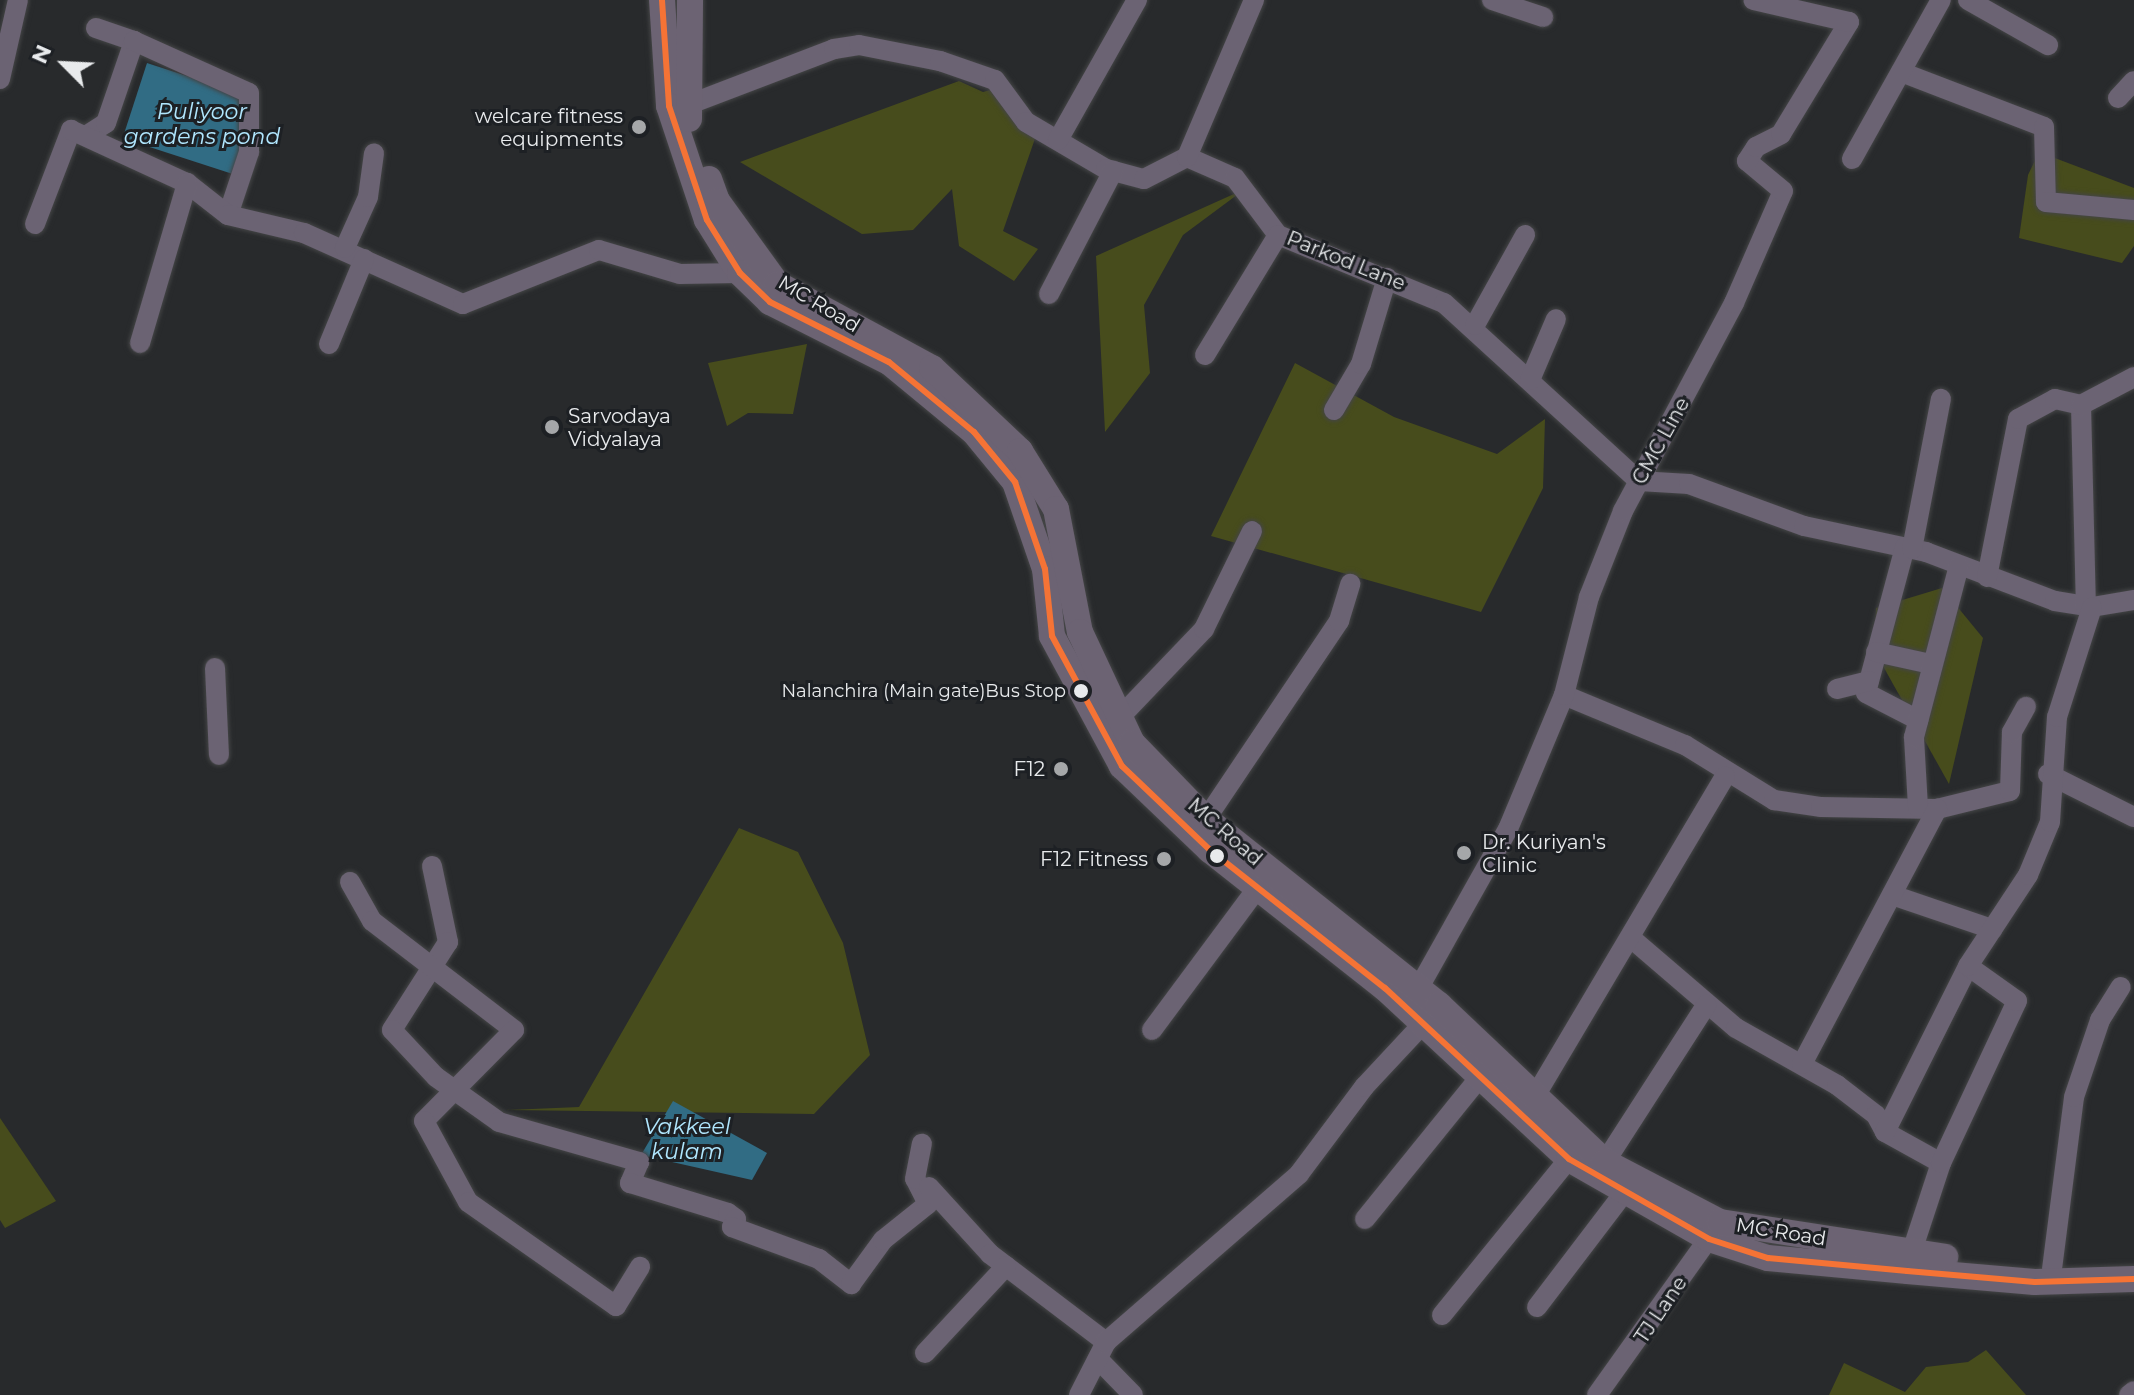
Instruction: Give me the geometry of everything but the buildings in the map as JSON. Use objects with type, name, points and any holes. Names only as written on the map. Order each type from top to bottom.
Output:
[{"type":"main road","name":"MC Road","points":[[662,0],[669,106],[707,220],[740,273],[770,302],[889,362],[974,432],[1015,482],[1045,569],[1052,636],[1122,766],[1259,886],[1422,1007],[1480,1077],[1569,1159],[1624,1193],[1715,1230],[2052,1269],[2134,1265]]},
{"type":"main road","name":"MC Road","points":[[690,0],[685,106],[717,201],[777,284],[932,368],[1020,451],[1056,509],[1080,632],[1132,743],[1206,819],[1605,1162],[1715,1230],[1768,1258],[2035,1282],[2134,1279]]},
{"type":"street","points":[[0,79],[18,0]]},
{"type":"street","points":[[1058,140],[1137,0]]},
{"type":"street","points":[[685,106],[859,45],[995,80],[1026,122],[1113,171],[1144,179],[1187,157],[1254,0]]},
{"type":"street","points":[[1492,0],[1543,17]]},
{"type":"street","name":"CMC Line","points":[[1102,1351],[1299,1174],[1422,1007],[1508,829],[1564,695],[1589,597],[1639,481],[1734,303],[1783,191],[1747,161],[1756,147],[1781,134],[1849,22],[1753,0]]},
{"type":"street","points":[[1852,159],[1941,0]]},
{"type":"street","points":[[1968,0],[2048,45]]},
{"type":"street","points":[[96,28],[134,41],[249,93],[249,152],[228,215]]},
{"type":"street","points":[[89,134],[106,123],[134,41]]},
{"type":"street","points":[[1901,72],[2044,127],[2046,202],[2134,210]]},
{"type":"street","points":[[2118,98],[2134,81]]},
{"type":"street","points":[[35,224],[71,130],[89,134],[187,183],[228,215],[345,248],[463,304],[599,250],[680,274],[740,273]]},
{"type":"street","points":[[345,248],[368,197],[374,153]]},
{"type":"street","name":"Parkod Lane","points":[[1187,157],[1235,178],[1278,235],[1387,278],[1475,325],[1639,481]]},
{"type":"street","points":[[1049,294],[1113,171]]},
{"type":"street","points":[[140,343],[187,183]]},
{"type":"street","points":[[1205,355],[1278,235]]},
{"type":"street","points":[[1475,325],[1525,235]]},
{"type":"street","points":[[329,344],[364,259]]},
{"type":"street","points":[[1334,410],[1361,364],[1387,278]]},
{"type":"street","points":[[1530,380],[1556,319]]},
{"type":"street","points":[[1987,577],[2018,419],[2055,399],[2081,405],[2134,377]]},
{"type":"street","points":[[1918,720],[1866,693],[1908,548],[1941,399]]},
{"type":"street","points":[[1885,1132],[1968,966],[1992,929],[2050,822],[2048,774],[2089,606],[2081,405]]},
{"type":"street","points":[[1639,481],[1689,484],[1804,526],[1908,548],[1987,577],[2089,606],[2134,600]]},
{"type":"street","points":[[1120,717],[1204,629],[1252,531]]},
{"type":"street","points":[[1802,1064],[1892,895],[1928,808],[1918,720],[1959,566]]},
{"type":"street","points":[[1206,819],[1339,621],[1350,584]]},
{"type":"street","points":[[1876,652],[1931,664]]},
{"type":"street","points":[[215,668],[219,755]]},
{"type":"street","points":[[1837,689],[1869,681]]},
{"type":"street","points":[[1564,695],[1685,745],[1725,776],[1774,800],[1821,807],[1928,808],[2010,791],[2012,732],[2026,707]]},
{"type":"street","points":[[2048,774],[2134,817]]},
{"type":"street","points":[[1534,1098],[1725,776]]},
{"type":"street","points":[[432,866],[448,942],[435,969],[392,1030],[451,1088],[499,1122],[639,1162],[630,1183],[728,1213],[736,1219],[732,1227],[819,1259],[851,1284],[883,1240],[928,1204],[915,1179],[922,1144]]},
{"type":"street","points":[[350,882],[372,921],[514,1030],[451,1088],[424,1121],[468,1202],[616,1306],[640,1267]]},
{"type":"street","points":[[1152,1030],[1259,886]]},
{"type":"street","points":[[1892,895],[1992,929]]},
{"type":"street","points":[[1631,938],[1706,1005],[1802,1064],[1876,1115],[1885,1132],[1941,1163]]},
{"type":"street","points":[[1911,1254],[1941,1163],[2017,1001],[1968,966]]},
{"type":"street","points":[[2052,1269],[2074,1097],[2100,1020],[2121,987]]},
{"type":"street","points":[[1605,1162],[1706,1005]]},
{"type":"street","points":[[1365,1219],[1480,1077]]},
{"type":"street","points":[[1442,1315],[1569,1159]]},
{"type":"street","points":[[929,1187],[1006,1266],[1102,1351],[1133,1395]]},
{"type":"street","points":[[1537,1307],[1624,1193]]},
{"type":"street","name":"TJ Lane","points":[[1597,1395],[1715,1230]]},
{"type":"street","points":[[925,1353],[1006,1266]]},
{"type":"street","points":[[1079,1395],[1102,1351]]},
{"type":"street","points":[[2129,1395],[2134,1391]]},
{"type":"green space","points":[[959,81],[983,92],[1009,85],[1039,127],[1003,231],[1038,249],[1014,281],[959,246],[952,189],[913,230],[862,234],[740,162]]},
{"type":"green space","points":[[2039,152],[2134,188],[2134,246],[2122,263],[2019,238],[2028,175]]},
{"type":"green space","points":[[1245,189],[1183,235],[1144,305],[1150,373],[1105,432],[1096,256]]},
{"type":"green space","points":[[807,344],[793,414],[748,413],[727,426],[708,363]]},
{"type":"green space","points":[[1295,363],[1394,417],[1497,454],[1545,419],[1543,488],[1481,612],[1211,536]]},
{"type":"green space","points":[[1942,588],[1983,638],[1949,784],[1874,650],[1876,608]]},
{"type":"green space","points":[[739,828],[798,852],[843,943],[870,1055],[814,1114],[506,1110],[579,1107]]},
{"type":"green space","points":[[0,1118],[56,1201],[5,1228],[0,1220]]},
{"type":"green space","points":[[1986,1350],[2026,1395],[1829,1395],[1844,1363],[1905,1392],[1926,1367],[1968,1362]]},
{"type":"water","name":"Puliyoor gardens pond","points":[[147,63],[256,99],[232,174],[123,138]]},
{"type":"water","name":"Vakkeel kulam","points":[[673,1101],[767,1153],[752,1180],[641,1155]]},
{"type":"transit line","points":[[662,0],[669,106],[707,220],[740,273],[770,302],[889,362],[974,432],[1015,482],[1045,569],[1052,636],[1122,766],[1210,850],[1385,988],[1569,1159],[1709,1239],[1768,1258],[2035,1282],[2134,1279]]},
{"type":"place","name":"welcare fitness equipments","points":[[639,127]]},
{"type":"place","name":"Sarvodaya Vidyalaya","points":[[552,427]]},
{"type":"place","name":"Nalanchira (Main gate)Bus Stop","points":[[1081,691]]},
{"type":"place","name":"F12","points":[[1061,769]]},
{"type":"place","name":"Dr. Kuriyan's Clinic","points":[[1464,853]]},
{"type":"place","name":"F12 Fitness","points":[[1164,859]]}]
